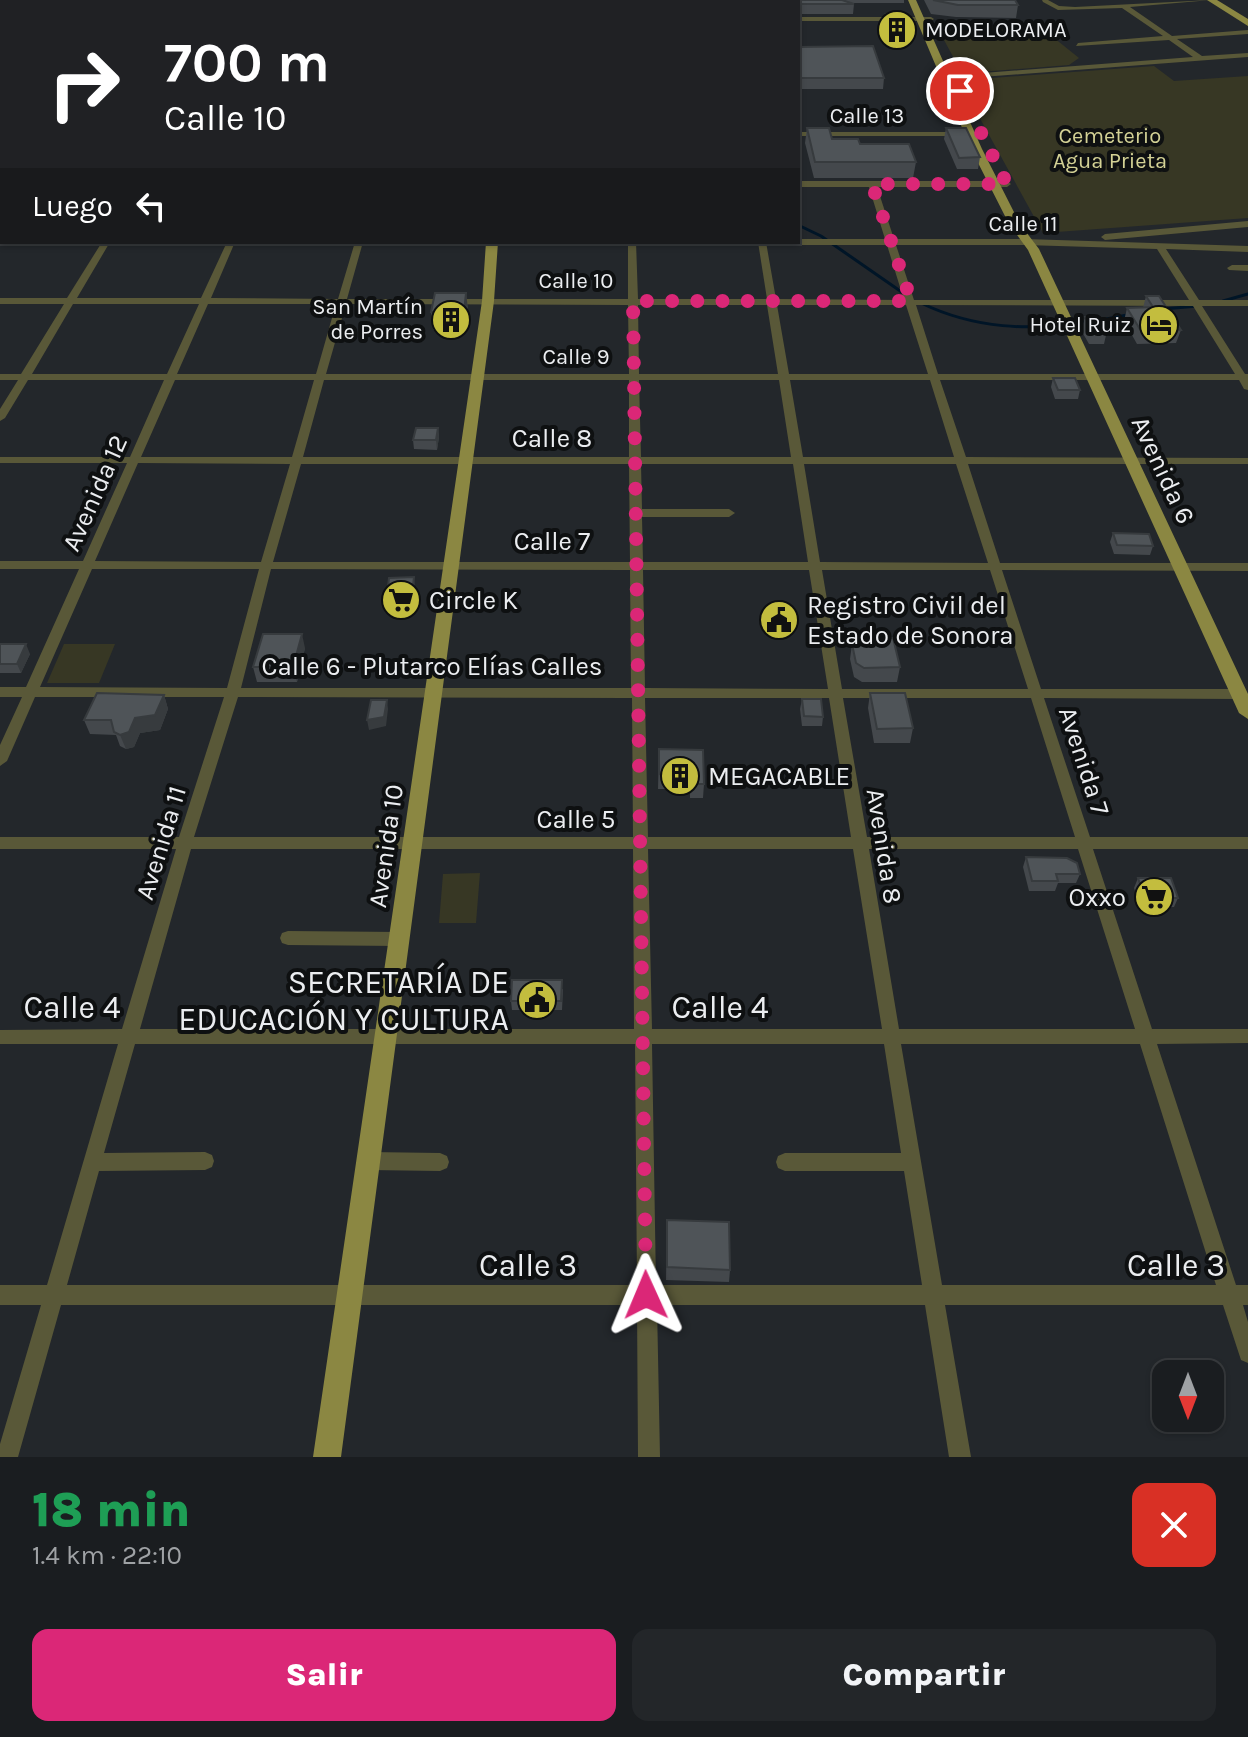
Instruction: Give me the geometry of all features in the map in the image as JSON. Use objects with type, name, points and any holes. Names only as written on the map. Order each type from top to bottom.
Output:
[{"type":"main road","name":"Avenida 6","points":[[912,0],[925,19]]},
{"type":"main road","name":"Avenida 6","points":[[922,0],[925,19],[970,134],[994,185],[1031,244]]},
{"type":"main road","points":[[1210,0],[1248,23]]},
{"type":"main road","name":"Avenida 6","points":[[948,78],[983,134],[1007,184],[1090,377],[1179,567],[1244,694],[1248,713]]},
{"type":"main road","name":"Avenida 10","points":[[327,1457],[435,691],[488,301],[492,244]]},
{"type":"street","points":[[1114,0],[1201,59]]},
{"type":"street","points":[[1045,1],[1058,8],[1210,0]]},
{"type":"street","points":[[800,19],[925,19]]},
{"type":"street","points":[[1087,52],[1078,45],[1248,32]]},
{"type":"street","points":[[948,78],[1248,55]]},
{"type":"street","points":[[1096,60],[1105,67]]},
{"type":"street","name":"Calle 13","points":[[800,134],[983,134]]},
{"type":"street","points":[[800,184],[1007,184]]},
{"type":"street","name":"Avenida 7","points":[[872,184],[1147,1036],[1239,1295],[1248,1353]]},
{"type":"street","points":[[1089,243],[1127,234],[1248,224]]},
{"type":"street","name":"Calle 11","points":[[800,242],[1089,243],[1248,249]]},
{"type":"street","points":[[0,418],[105,244]]},
{"type":"street","name":"Avenida 12","points":[[0,761],[230,244]]},
{"type":"street","name":"Avenida 11","points":[[7,1457],[185,843],[233,691],[358,244]]},
{"type":"street","points":[[632,244],[649,1457]]},
{"type":"street","name":"Avenida 8","points":[[762,244],[960,1457]]},
{"type":"street","points":[[1160,246],[1246,381]]},
{"type":"street","points":[[1232,268],[1248,268]]},
{"type":"street","name":"Calle 10","points":[[0,301],[1248,303]]},
{"type":"street","name":"Calle 9","points":[[0,377],[1090,377],[1246,381]]},
{"type":"street","name":"Calle 8","points":[[0,460],[1248,461]]},
{"type":"street","points":[[635,513],[729,513]]},
{"type":"street","name":"Calle 7","points":[[0,565],[1248,567]]},
{"type":"street","name":"Calle 6 - Plutarco Elías Calles","points":[[0,692],[1244,694]]},
{"type":"street","name":"Calle 5","points":[[0,843],[1248,843]]},
{"type":"street","points":[[288,938],[399,939]]},
{"type":"street","name":"Calle 4","points":[[0,1037],[1248,1036]]},
{"type":"street","points":[[93,1162],[205,1161]]},
{"type":"street","points":[[369,1161],[440,1162]]},
{"type":"street","points":[[785,1162],[912,1162]]},
{"type":"street","name":"Calle 3","points":[[0,1295],[1239,1295]]},
{"type":"green space","points":[[1038,25],[1079,58],[1069,65],[967,73],[957,64],[944,40],[958,30]]},
{"type":"green space","name":"Cemeterio Agua Prieta","points":[[1154,66],[1174,81],[1248,76],[1248,218],[1043,233],[961,84],[965,80]]},
{"type":"green space","points":[[64,644],[115,644],[99,683],[47,683]]},
{"type":"green space","points":[[480,873],[476,923],[439,923],[443,874]]},
{"type":"building","points":[[800,0],[842,0],[854,4],[800,4]]},
{"type":"building","points":[[933,0],[1015,0],[1018,5],[958,5]]},
{"type":"building","points":[[886,14],[906,15],[911,25],[891,25]]},
{"type":"building","points":[[873,46],[884,78],[800,78],[800,47]]},
{"type":"building","points":[[807,128],[829,128],[832,139],[858,139],[860,144],[909,144],[916,162],[815,162]]},
{"type":"building","points":[[946,128],[966,128],[980,157],[959,158]]},
{"type":"building","points":[[435,293],[466,293],[464,312],[431,312]]},
{"type":"building","points":[[1146,296],[1159,296],[1181,330],[1141,331],[1127,308],[1153,307]]},
{"type":"building","points":[[1085,317],[1099,317],[1107,331],[1093,331]]},
{"type":"building","points":[[1053,378],[1075,378],[1080,390],[1058,390]]},
{"type":"building","points":[[416,428],[438,428],[436,440],[413,440]]},
{"type":"building","points":[[1113,533],[1149,534],[1153,546],[1117,545]]},
{"type":"building","points":[[414,577],[411,602],[386,603],[389,578]]},
{"type":"building","points":[[771,604],[787,604],[789,617],[773,617]]},
{"type":"building","points":[[263,634],[302,634],[293,667],[253,667]]},
{"type":"building","points":[[869,638],[893,638],[900,667],[864,668],[856,663],[852,644],[870,644]]},
{"type":"building","points":[[0,644],[26,644],[17,664],[0,664]]},
{"type":"building","points":[[97,693],[164,695],[155,715],[135,718],[129,732],[120,735],[114,732],[111,720],[84,720]]},
{"type":"building","points":[[870,693],[905,693],[913,728],[877,729]]},
{"type":"building","points":[[802,699],[821,699],[823,717],[804,716]]},
{"type":"building","points":[[371,700],[387,700],[384,717],[367,720]]},
{"type":"building","points":[[659,749],[703,750],[704,784],[691,784],[691,775],[659,774]]},
{"type":"building","points":[[1026,857],[1067,858],[1077,863],[1080,874],[1056,874],[1058,881],[1032,881]]},
{"type":"building","points":[[1138,878],[1171,878],[1178,898],[1145,898]]},
{"type":"building","points":[[512,980],[562,980],[561,1001],[511,1001]]},
{"type":"building","points":[[667,1220],[729,1222],[730,1270],[667,1267]]},
{"type":"waterway","points":[[800,226],[821,236],[906,295]]},
{"type":"waterway","points":[[1223,301],[1248,294]]},
{"type":"waterway","points":[[921,303],[962,318],[1003,326],[1088,322]]},
{"type":"waterway","points":[[1163,309],[1198,306]]},
{"type":"waterway","points":[[1096,321],[1127,315]]},
{"type":"place","name":"MODELORAMA","points":[[897,30]]},
{"type":"place","name":"San Martín de Porres","points":[[451,320]]},
{"type":"place","name":"Hotel Ruiz","points":[[1159,325]]},
{"type":"place","name":"Circle K","points":[[401,600]]},
{"type":"place","name":"Registro Civil del Estado de Sonora","points":[[779,620]]},
{"type":"place","name":"MEGACABLE","points":[[680,776]]},
{"type":"place","name":"Oxxo","points":[[1154,897]]},
{"type":"place","name":"SECRETARÍA DE EDUCACIÓN Y CULTURA","points":[[537,1000]]},
{"type":"route","points":[[646,1295],[633,301],[911,301],[872,184],[1007,184],[960,91]]}]
